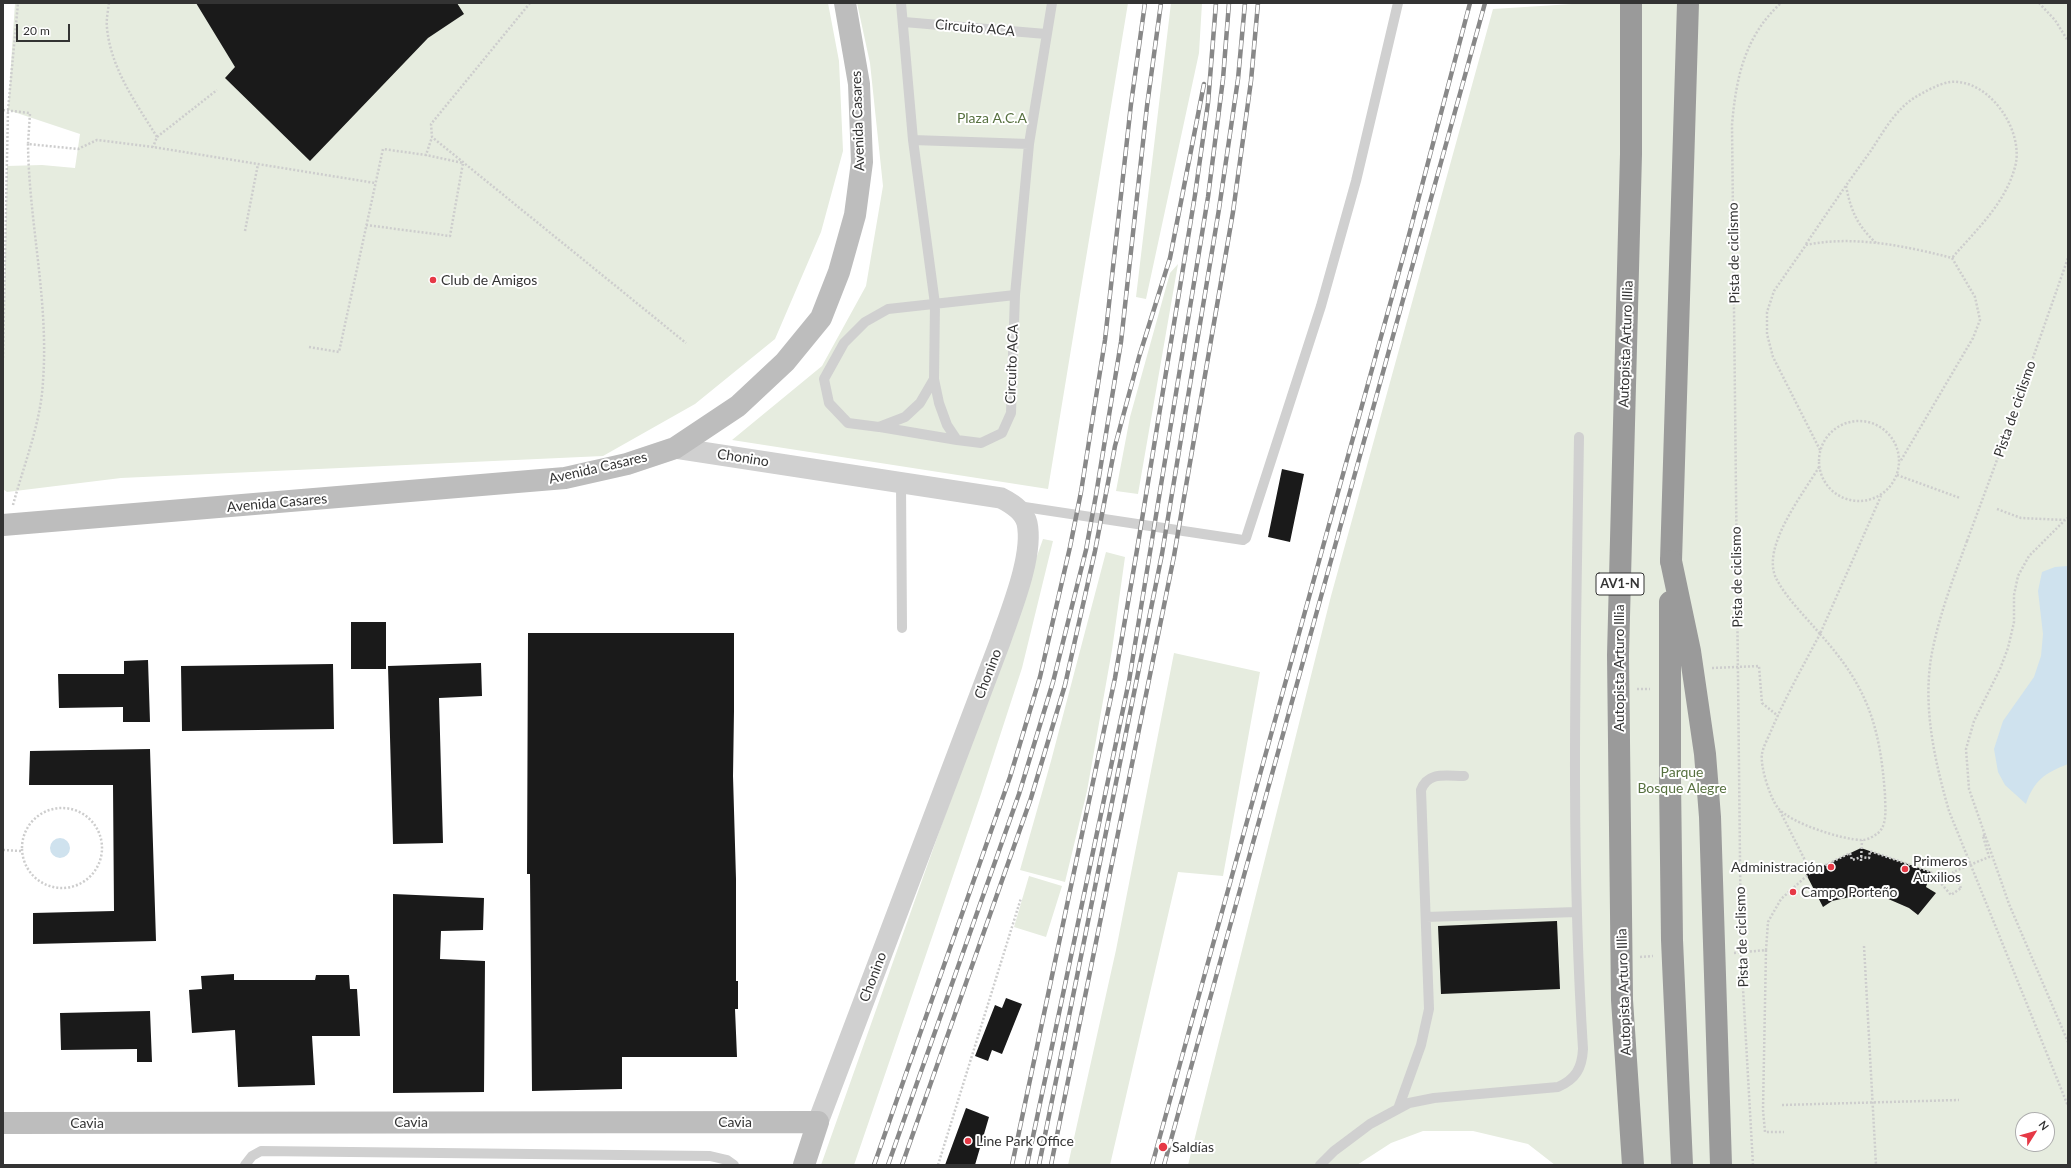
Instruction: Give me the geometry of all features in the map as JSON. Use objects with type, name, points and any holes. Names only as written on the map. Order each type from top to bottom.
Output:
[{"type":"highway","name":"Autopista Arturo Illia","points":[[1631,3],[1631,154],[1618,663],[1622,1000],[1633,1165]]},
{"type":"highway","points":[[1682,1165],[1672,940],[1670,780],[1671,561],[1688,3]]},
{"type":"highway","points":[[1671,561],[1690,651],[1705,754],[1710,817],[1721,1165]]},
{"type":"street","name":"Avenida Casares","points":[[5,526],[565,478],[627,464],[675,448],[738,406],[785,362],[821,318],[840,272],[856,215],[862,162],[859,84],[845,3]]},
{"type":"street","name":"Chonino","points":[[675,448],[1001,498],[1016,506],[1027,521],[1028,541],[1024,569],[1003,635],[818,1122],[804,1165]]},
{"type":"street","name":"Cavia","points":[[3,1123],[818,1122]]},
{"type":"lane","points":[[901,3],[904,22],[913,140],[935,304],[934,380],[939,403],[947,425],[957,440]]},
{"type":"lane","name":"Circuito ACA","points":[[1015,294],[888,309],[866,322],[844,343],[824,379],[829,403],[848,423],[981,443],[1002,433],[1011,413],[1015,294],[1029,144],[1052,3]]},
{"type":"lane","points":[[1016,506],[1243,540],[1246,538],[1321,306],[1356,181],[1398,3]]},
{"type":"lane","name":"Circuito ACA","points":[[904,22],[1046,34]]},
{"type":"lane","points":[[913,140],[1029,144]]},
{"type":"lane","name":"Circuito ACA","points":[[879,427],[905,417],[920,403],[934,380]]},
{"type":"lane","points":[[1320,1165],[1355,1135],[1398,1109],[1421,1100],[1551,1089],[1565,1084],[1574,1077],[1581,1064],[1583,1053],[1576,912],[1575,690],[1579,436]]},
{"type":"lane","points":[[901,482],[902,628]]},
{"type":"lane","points":[[1398,1109],[1421,1045],[1429,1009],[1421,790],[1424,782],[1429,778],[1464,776]]},
{"type":"lane","points":[[1426,917],[1576,912]]},
{"type":"lane","points":[[245,1165],[252,1156],[261,1151],[282,1155],[710,1156],[727,1160],[734,1165]]},
{"type":"path","points":[[3,358],[8,110],[18,3]]},
{"type":"path","points":[[108,3],[107,27],[112,52],[120,76],[157,137]]},
{"type":"path","points":[[426,155],[432,137],[431,124],[530,3]]},
{"type":"path","name":"Pista de ciclismo","points":[[1753,1165],[1741,953],[1732,125],[1735,90],[1744,56],[1759,29],[1781,3]]},
{"type":"path","points":[[2039,3],[2055,20],[2068,40]]},
{"type":"path","points":[[1820,450],[1773,357],[1767,334],[1767,312],[1774,291],[1891,120],[1913,99],[1950,82],[1968,85],[1986,93],[2002,109],[2012,128],[2016,146],[2016,166],[2009,184],[1995,209],[1952,258]]},
{"type":"path","points":[[153,146],[157,137],[217,90]]},
{"type":"path","points":[[3,110],[30,113],[28,176],[44,319],[43,381],[37,418],[5,526]]},
{"type":"path","points":[[432,137],[686,344]]},
{"type":"path","points":[[28,144],[78,149],[96,140],[153,146],[375,183]]},
{"type":"path","points":[[309,347],[339,352],[383,149],[426,155],[463,163]]},
{"type":"path","points":[[366,225],[450,236],[463,163]]},
{"type":"path","points":[[245,231],[258,164]]},
{"type":"path","points":[[1846,186],[1854,216],[1862,230],[1876,244]]},
{"type":"path","points":[[1806,245],[1822,241],[1876,244],[1952,258],[1975,297],[1980,320],[1973,338],[1900,462],[1897,475],[1891,487],[1881,496],[1868,501],[1855,502],[1842,498],[1831,490],[1823,480],[1819,467],[1820,450],[1825,438],[1834,428],[1846,422],[1865,421],[1883,428],[1892,438],[1898,450],[1900,462]]},
{"type":"path","name":"Pista de ciclismo","points":[[2068,258],[1947,597],[1931,659],[1928,696],[1931,736],[1938,774],[1958,833],[2068,1106]]},
{"type":"path","points":[[1779,809],[1795,821],[1814,829],[1862,840],[1872,837],[1880,832],[1884,823],[1885,803],[1883,767],[1877,731],[1857,681],[1841,657],[1820,634],[1775,577],[1772,560],[1774,546],[1780,532],[1819,467]]},
{"type":"path","points":[[1897,475],[1960,498]]},
{"type":"path","points":[[1881,496],[1820,634],[1778,716],[1762,754],[1769,794],[1779,809],[1811,872],[1850,853],[1852,860],[1861,857],[1869,858],[1870,851],[1931,872],[1951,895],[1961,888],[1953,872],[1989,857],[1984,836]]},
{"type":"path","points":[[1997,509],[2021,518],[2067,519]]},
{"type":"path","points":[[2067,519],[2029,556],[2018,576],[2014,596],[2014,622],[2008,648],[2000,669],[1974,721],[1966,749],[1969,789],[1984,836],[2009,904],[2068,1042]]},
{"type":"path","points":[[1712,674],[1712,667],[1759,666],[1762,703],[1778,716]]},
{"type":"path","points":[[1636,689],[1651,689]]},
{"type":"path","points":[[57,807],[70,808],[82,812],[100,832],[102,845],[101,858],[95,871],[86,880],[73,887],[60,888],[47,886],[35,878],[26,868],[22,851],[21,842],[25,829],[33,818],[44,811],[57,807]]},
{"type":"path","points":[[1861,861],[1862,840]]},
{"type":"path","points":[[3,850],[22,851]]},
{"type":"path","points":[[938,1165],[1021,898]]},
{"type":"path","points":[[1864,946],[1876,1165]]},
{"type":"path","points":[[1766,950],[1763,1110],[1765,1132],[1784,1132]]},
{"type":"path","points":[[1782,1106],[1959,1100]]},
{"type":"green space","name":"Club de Amigos","points":[[15,3],[828,3],[839,61],[843,151],[821,232],[775,339],[695,404],[603,456],[121,478],[7,492],[3,489],[3,358],[7,166],[42,165],[75,168],[80,134],[8,110]]},
{"type":"green space","name":"Plaza A.C.A","points":[[857,3],[1128,3],[1048,489],[732,440],[822,366],[866,286],[883,186],[870,63]]},
{"type":"green space","points":[[1171,3],[1202,3],[1199,53],[1146,299],[1136,297]]},
{"type":"green space","name":"Parque Bosque Alegre","points":[[1588,3],[2068,3],[2068,1165],[1555,1165],[1528,1144],[1473,1131],[1423,1131],[1391,1143],[1357,1165],[1188,1165],[1331,596],[1493,9]]},
{"type":"green space","points":[[1178,264],[1138,494],[1116,491],[1130,417],[1170,273]]},
{"type":"green space","points":[[1043,539],[1053,541],[1022,668],[981,794],[854,1165],[821,1165]]},
{"type":"green space","points":[[1106,552],[1125,557],[1112,650],[1087,791],[1065,882],[1020,870],[1051,761]]},
{"type":"green space","points":[[1174,653],[1260,672],[1223,876],[1178,872],[1110,1165],[1068,1165],[1116,950]]},
{"type":"green space","points":[[1029,876],[1062,886],[1046,937],[1014,927]]},
{"type":"water","points":[[2068,566],[2068,764],[2041,778],[2033,789],[2026,804],[2005,785],[1998,772],[1994,749],[2003,721],[2034,677],[2041,656],[2043,634],[2038,591],[2042,572],[2055,567]]},
{"type":"water","points":[[60,838],[67,841],[70,848],[67,855],[60,858],[53,855],[50,848],[53,841]]},
{"type":"building","points":[[196,3],[457,3],[464,14],[428,38],[310,161],[225,78],[235,67]]},
{"type":"building","points":[[1282,469],[1304,474],[1290,542],[1268,537]]},
{"type":"building","points":[[351,622],[386,622],[386,669],[351,669]]},
{"type":"building","points":[[528,633],[734,633],[733,776],[736,879],[736,981],[738,981],[738,1009],[735,1009],[737,1057],[622,1057],[622,1089],[532,1091],[530,874],[527,874]]},
{"type":"building","points":[[148,660],[150,722],[123,722],[123,707],[59,708],[58,674],[124,674],[124,661]]},
{"type":"building","points":[[481,663],[482,696],[439,698],[443,843],[393,844],[388,666]]},
{"type":"building","points":[[333,664],[334,729],[182,731],[181,666]]},
{"type":"building","points":[[150,749],[156,941],[33,944],[33,913],[114,911],[113,785],[29,785],[30,751]]},
{"type":"building","points":[[1861,848],[1931,872],[1926,887],[1936,893],[1918,915],[1909,908],[1886,898],[1872,896],[1850,897],[1832,901],[1823,907],[1806,874]]},
{"type":"building","points":[[393,894],[484,898],[483,930],[441,931],[440,959],[485,961],[484,1092],[393,1093]]},
{"type":"building","points":[[1557,921],[1560,989],[1441,994],[1438,926]]},
{"type":"building","points":[[234,974],[234,980],[315,980],[316,975],[349,975],[350,989],[357,989],[360,1036],[312,1036],[315,1085],[238,1087],[235,1030],[192,1033],[189,990],[202,989],[201,976]]},
{"type":"building","points":[[1006,998],[1022,1004],[1002,1054],[992,1050],[988,1061],[975,1056],[995,1005],[1002,1008]]},
{"type":"building","points":[[150,1011],[152,1062],[137,1062],[137,1049],[61,1050],[60,1013]]},
{"type":"building","name":"Line Park Office","points":[[966,1108],[989,1117],[975,1165],[945,1165]]},
{"type":"railway","points":[[874,1165],[1010,777],[1040,677],[1081,492],[1105,340],[1131,104],[1145,3]]},
{"type":"railway","points":[[888,1165],[1019,794],[1053,682],[1086,550],[1121,342],[1147,106],[1161,3]]},
{"type":"railway","points":[[1012,1165],[1115,678],[1195,195],[1208,103],[1216,3]]},
{"type":"railway","points":[[1027,1165],[1129,681],[1208,197],[1223,79],[1229,3]]},
{"type":"railway","points":[[1039,1165],[1162,554],[1219,209],[1238,79],[1245,3]]},
{"type":"railway","points":[[1051,1165],[1174,556],[1233,212],[1251,81],[1258,3]]},
{"type":"railway","points":[[1152,1165],[1405,250],[1470,3]]},
{"type":"railway","points":[[1164,1165],[1485,3]]},
{"type":"railway","points":[[902,1165],[1031,798],[1065,685],[1095,551],[1115,446],[1139,357],[1170,258],[1204,84]]},
{"type":"place","name":"Club de Amigos","points":[[433,280]]},
{"type":"place","name":"Administración","points":[[1831,867]]},
{"type":"place","name":"Primeros Auxilios","points":[[1905,869]]},
{"type":"place","name":"Campo Porteño","points":[[1793,892]]},
{"type":"place","name":"Line Park Office","points":[[968,1141]]},
{"type":"place","name":"Saldías","points":[[1163,1147]]}]
